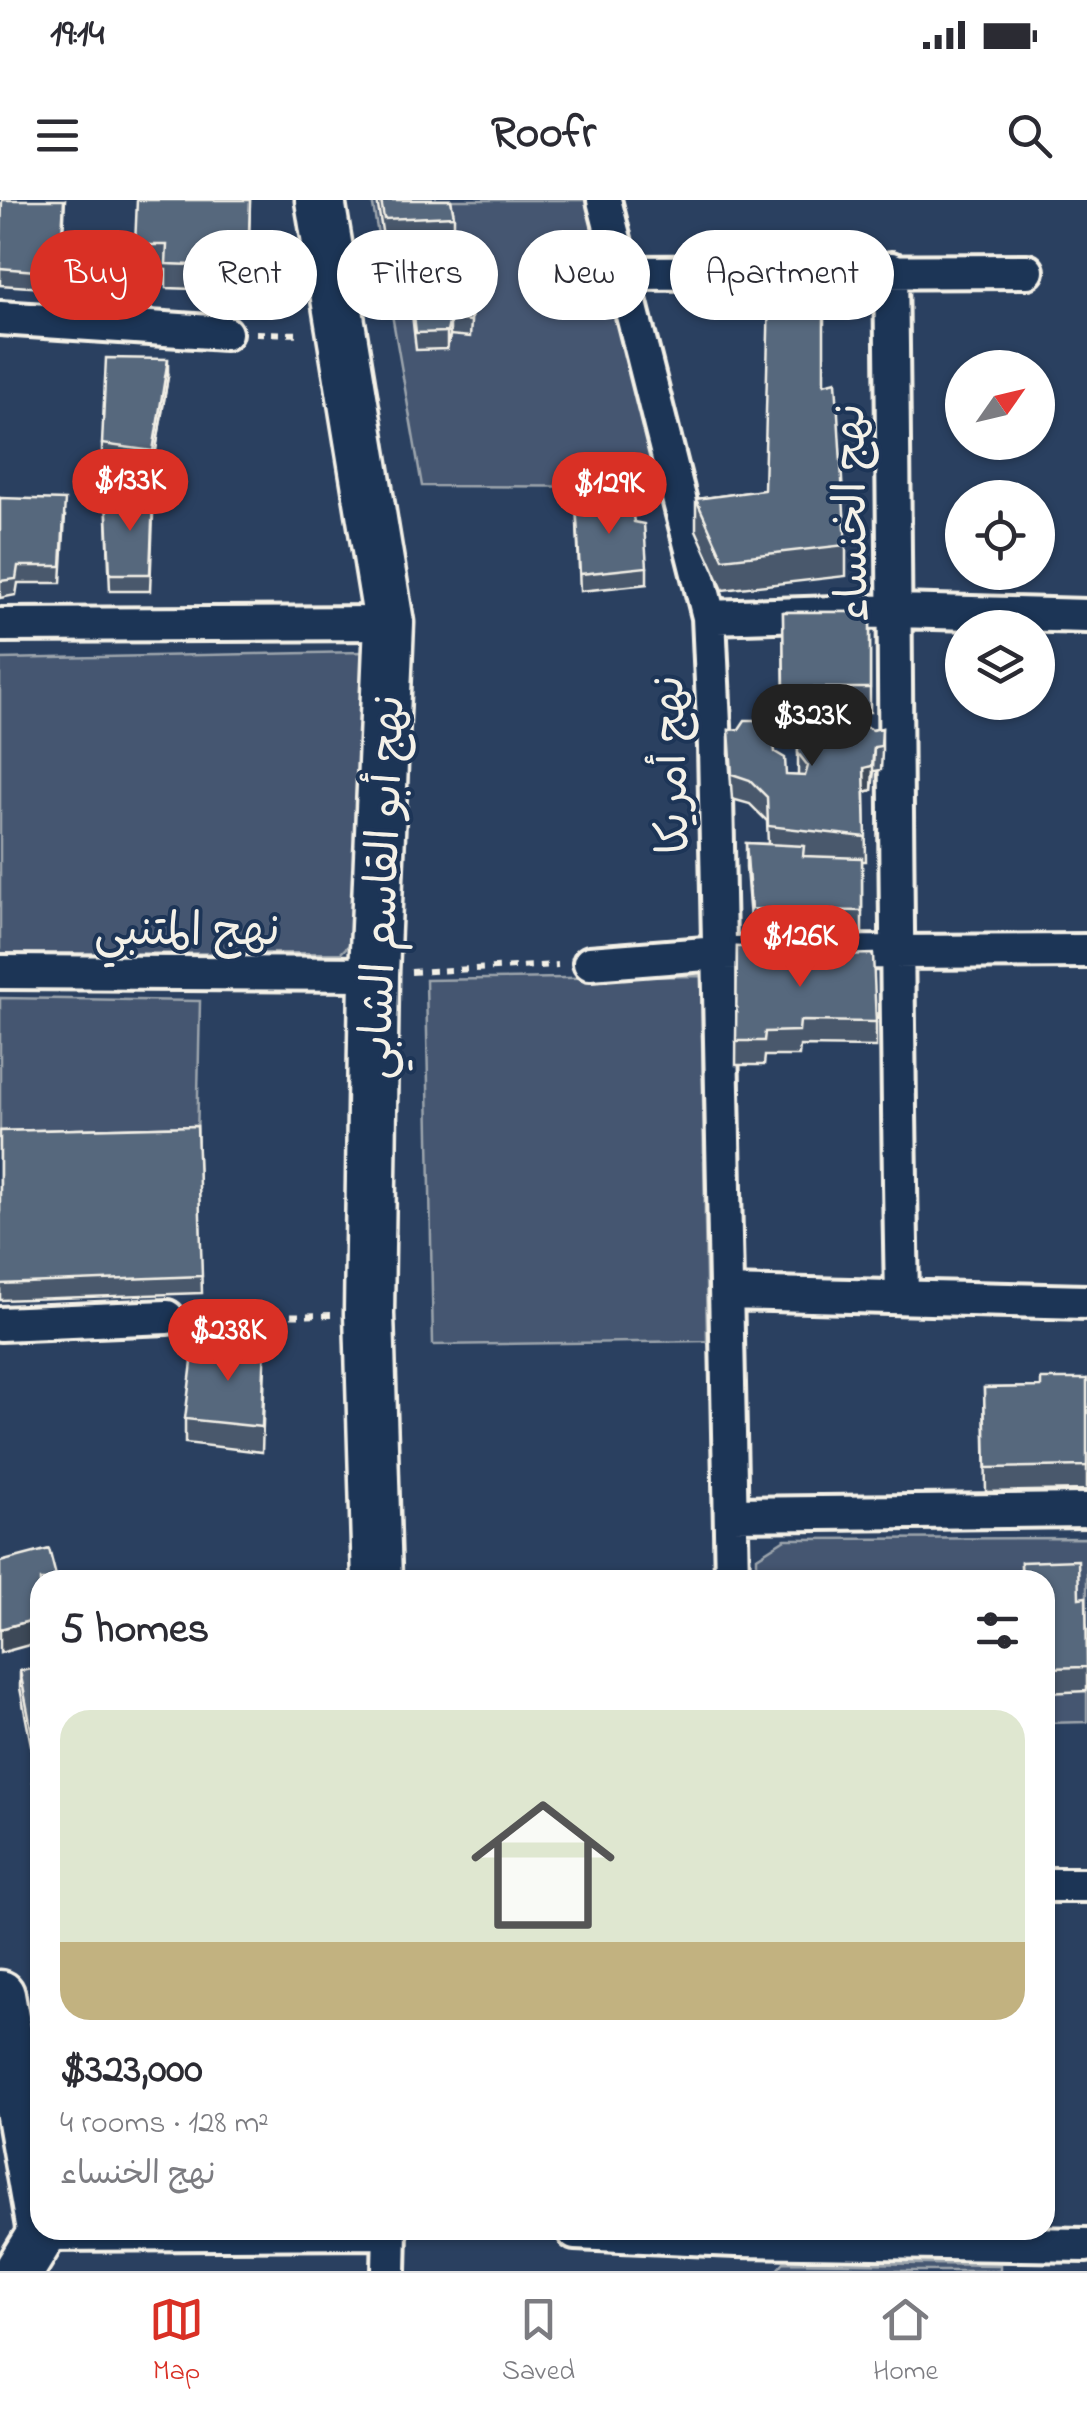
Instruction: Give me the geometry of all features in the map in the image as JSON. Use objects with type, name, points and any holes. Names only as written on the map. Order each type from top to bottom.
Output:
[{"type":"street","name":"نهج أبو القاسم الشابي","points":[[320,200],[389,623],[374,974],[369,1314],[377,1570]]},
{"type":"street","name":"نهج أمريكا","points":[[604,200],[612,230]]},
{"type":"street","points":[[894,269],[1027,271]]},
{"type":"street","points":[[0,318],[225,332]]},
{"type":"street","name":"نهج أمريكا","points":[[635,320],[708,618],[732,1570]]},
{"type":"street","name":"نهج الخنساء","points":[[891,320],[896,611],[895,953],[902,1296]]},
{"type":"street","points":[[708,618],[896,611],[1087,616]]},
{"type":"street","points":[[0,625],[389,623]]},
{"type":"street","points":[[590,963],[719,953],[1087,951]]},
{"type":"street","name":"نهج المتنبي","points":[[0,972],[374,974]]},
{"type":"street","points":[[728,1293],[1087,1302]]},
{"type":"street","points":[[0,1324],[167,1318]]},
{"type":"street","points":[[732,1514],[1087,1510]]},
{"type":"street","points":[[1055,1886],[1087,1884]]},
{"type":"street","points":[[0,1994],[30,2192]]},
{"type":"street","points":[[389,2271],[390,2240]]},
{"type":"street","points":[[656,2240],[736,2247],[1087,2245]]},
{"type":"path","points":[[225,332],[342,334]]},
{"type":"path","points":[[374,974],[590,963]]},
{"type":"path","points":[[167,1318],[369,1314]]},
{"type":"shaded area","points":[[372,200],[586,200],[594,230],[518,230],[518,320],[617,320],[659,487],[422,486],[393,320],[498,320],[498,230],[377,230]]},
{"type":"shaded area","points":[[363,652],[372,661],[361,933],[341,953],[0,954],[0,659]]},
{"type":"shaded area","points":[[701,976],[707,1341],[433,1345],[426,980]]},
{"type":"shaded area","points":[[0,998],[200,1001],[197,1143],[0,1147]]},
{"type":"shaded area","points":[[1087,1538],[1087,1722],[1055,1723],[1055,1570],[757,1570],[757,1557],[785,1539]]},
{"type":"shaded area","points":[[784,2262],[1000,2265],[1000,2271],[776,2271]]},
{"type":"building","points":[[2,200],[64,200],[62,230],[30,230],[30,270],[0,268]]},
{"type":"building","points":[[137,200],[250,200],[249,230],[183,230],[183,265],[166,264],[163,230],[136,230]]},
{"type":"building","points":[[381,200],[451,200],[454,216],[384,219]]},
{"type":"building","points":[[415,320],[450,320],[447,332],[416,333]]},
{"type":"building","points":[[768,320],[824,320],[824,384],[836,381],[846,545],[723,559],[696,499],[764,490]]},
{"type":"building","points":[[106,358],[168,359],[153,451],[102,444]]},
{"type":"building","points":[[106,494],[153,498],[150,574],[110,574]]},
{"type":"building","points":[[0,498],[65,500],[61,566],[18,566],[16,579],[0,581]]},
{"type":"building","points":[[630,499],[634,522],[644,524],[647,567],[580,574],[576,500]]},
{"type":"building","points":[[783,612],[870,612],[870,688],[784,688]]},
{"type":"building","points":[[858,704],[864,726],[872,730],[882,728],[881,746],[874,747],[872,766],[864,768],[866,837],[768,826],[767,797],[750,780],[732,774],[729,730],[739,729],[745,720],[771,720],[775,752],[785,758],[786,775],[805,776],[808,766],[798,753],[798,705]]},
{"type":"building","points":[[746,843],[804,846],[803,856],[862,858],[862,911],[751,909]]},
{"type":"building","points":[[798,945],[799,956],[873,954],[876,1022],[800,1021],[799,1031],[765,1032],[764,1041],[736,1041],[737,947]]},
{"type":"building","points":[[197,1126],[202,1276],[0,1284],[0,1131]]},
{"type":"building","points":[[265,1340],[262,1427],[185,1419],[194,1346]]},
{"type":"building","points":[[1041,1379],[1087,1379],[1087,1466],[986,1468],[984,1388],[1041,1387]]},
{"type":"building","points":[[49,1549],[54,1570],[30,1570],[30,1621],[0,1629],[0,1562]]},
{"type":"building","points":[[1078,1560],[1079,1598],[1086,1597],[1087,1667],[1055,1668],[1055,1570],[1021,1570],[1021,1562]]},
{"type":"building","points":[[30,1670],[30,1723],[20,1671]]}]
